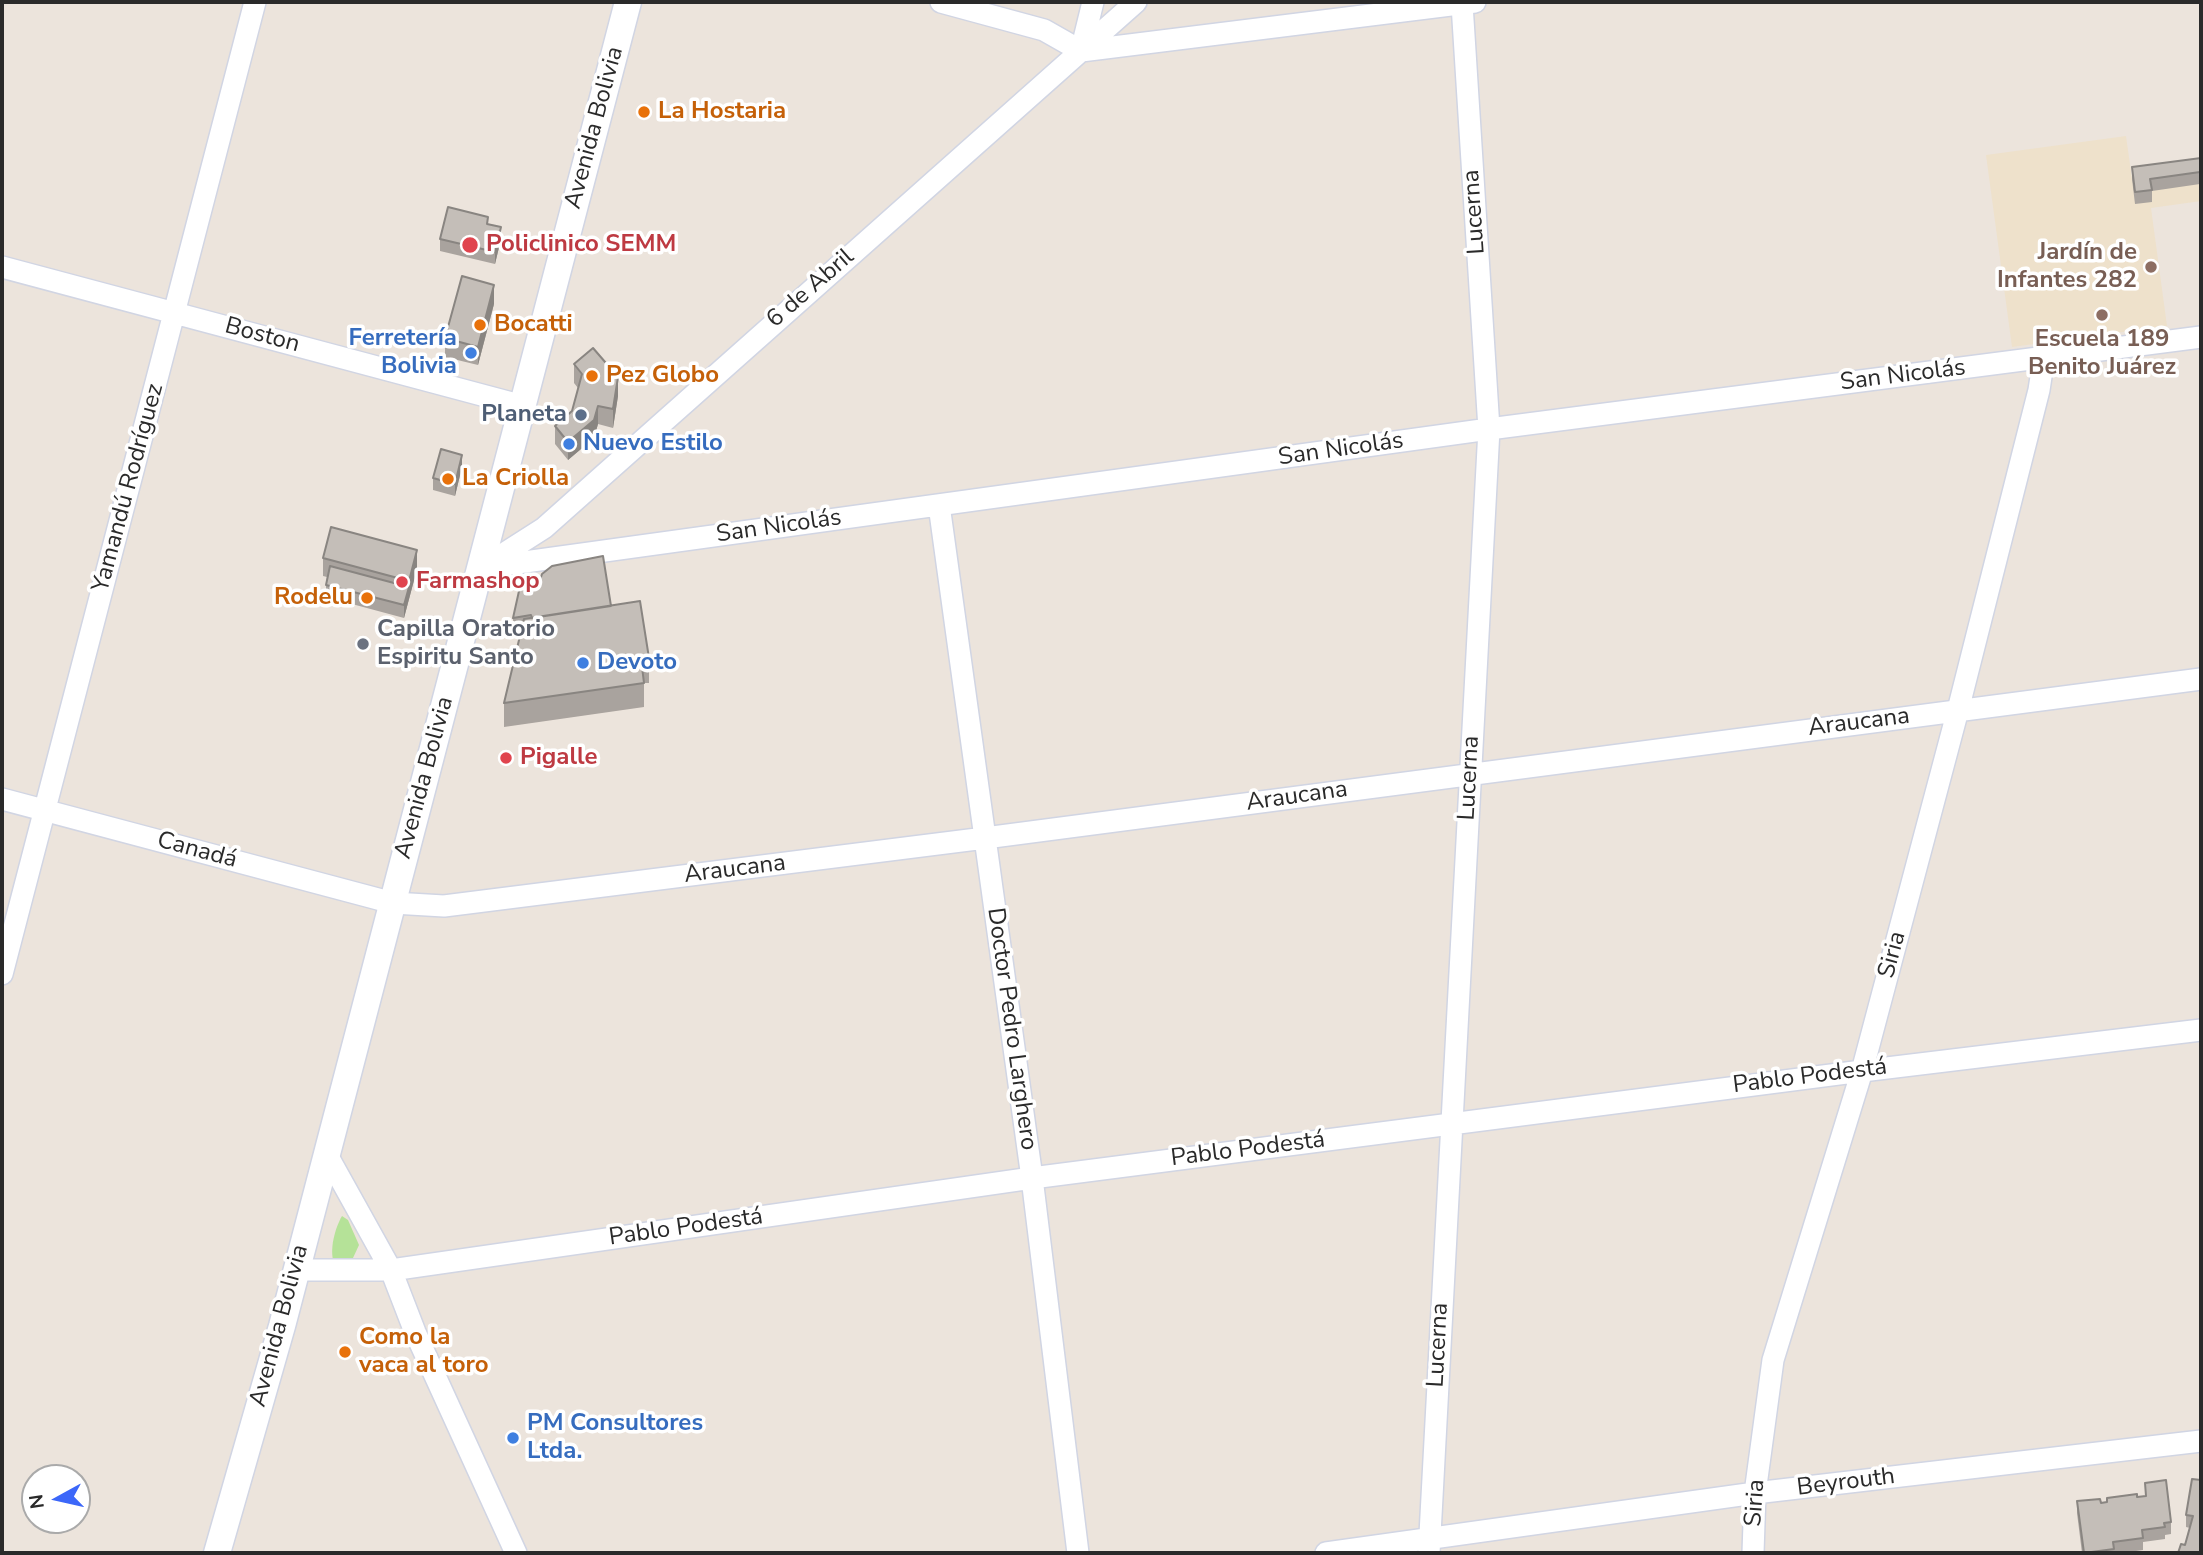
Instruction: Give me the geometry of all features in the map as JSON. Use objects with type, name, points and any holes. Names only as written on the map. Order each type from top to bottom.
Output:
[{"type":"street","name":"Yamandú Rodríguez","points":[[2,974],[255,2]]},
{"type":"street","name":"Avenida Bolivia","points":[[218,1553],[296,1270],[628,2]]},
{"type":"street","points":[[941,2],[1044,30],[1081,51],[1469,3]]},
{"type":"street","points":[[1081,51],[1093,2]]},
{"type":"street","name":"6 de Abril","points":[[481,568],[544,528],[1136,2]]},
{"type":"street","name":"Lucerna","points":[[1429,1546],[1489,429],[1469,3]]},
{"type":"street","name":"Boston","points":[[2,267],[523,406]]},
{"type":"street","name":"San Nicolás","points":[[481,568],[1489,429],[2201,337]]},
{"type":"street","name":"Siria","points":[[1753,1553],[1755,1493],[1773,1360],[1862,1070],[1958,710],[2045,357]]},
{"type":"street","name":"Doctor Pedro Larghero","points":[[939,505],[1032,1178],[1078,1553]]},
{"type":"street","name":"Araucana","points":[[393,903],[444,906],[2201,679]]},
{"type":"street","name":"Canadá","points":[[2,799],[393,903]]},
{"type":"street","name":"Pablo Podestá","points":[[296,1270],[391,1270],[1032,1178],[1862,1070],[2201,1030]]},
{"type":"street","points":[[326,1153],[391,1270],[415,1332],[516,1553]]},
{"type":"street","name":"Beyrouth","points":[[1326,1553],[1429,1546],[1755,1493],[2201,1441]]},
{"type":"shaded area","points":[[2126,136],[2132,179],[2201,170],[2201,201],[2151,208],[2167,326],[2012,347],[1986,155]]},
{"type":"green space","points":[[342,1216],[348,1220],[359,1245],[353,1258],[334,1263],[334,1239]]},
{"type":"building","points":[[2201,158],[2201,179],[2200,172],[2150,179],[2152,190],[2135,192],[2132,167]]},
{"type":"building","points":[[448,207],[488,217],[487,224],[501,227],[495,252],[440,239]]},
{"type":"building","points":[[462,276],[494,285],[478,347],[445,338]]},
{"type":"building","points":[[593,348],[618,377],[613,409],[598,406],[594,420],[568,442],[555,426],[572,411],[582,374],[574,364]]},
{"type":"building","points":[[441,449],[462,455],[455,484],[433,478]]},
{"type":"building","points":[[331,527],[417,550],[409,581],[323,558]]},
{"type":"building","points":[[603,556],[611,606],[532,618],[531,615],[513,618],[521,582],[538,586],[542,574],[552,566]]},
{"type":"building","points":[[330,566],[409,587],[404,605],[326,585]]},
{"type":"building","name":"Devoto","points":[[640,601],[649,658],[641,659],[644,683],[504,703],[524,619]]},
{"type":"building","points":[[2192,1479],[2201,1480],[2201,1553],[2178,1553],[2181,1544],[2185,1545],[2193,1516],[2186,1515]]},
{"type":"building","points":[[2166,1480],[2171,1522],[2164,1523],[2165,1527],[2142,1530],[2143,1538],[2113,1542],[2114,1549],[2084,1553],[2077,1501],[2100,1499],[2101,1503],[2107,1502],[2107,1498],[2137,1494],[2137,1497],[2146,1496],[2145,1483]]},
{"type":"place","name":"La Hostaria","points":[[644,112]]},
{"type":"place","name":"Policlinico SEMM","points":[[470,245]]},
{"type":"place","name":"Jardín de Infantes 282","points":[[2151,267]]},
{"type":"place","name":"Escuela 189 Benito Juárez","points":[[2102,315]]},
{"type":"place","name":"Bocatti","points":[[480,325]]},
{"type":"place","name":"Ferretería Bolivia","points":[[471,353]]},
{"type":"place","name":"Pez Globo","points":[[592,376]]},
{"type":"place","name":"Planeta","points":[[581,415]]},
{"type":"place","name":"Nuevo Estilo","points":[[569,444]]},
{"type":"place","name":"La Criolla","points":[[448,479]]},
{"type":"place","name":"Farmashop","points":[[402,582]]},
{"type":"place","name":"Rodelu","points":[[367,598]]},
{"type":"place","name":"Capilla Oratorio Espiritu Santo","points":[[363,644]]},
{"type":"place","name":"Devoto","points":[[583,663]]},
{"type":"place","name":"Pigalle","points":[[506,758]]},
{"type":"place","name":"Como la vaca al toro","points":[[345,1352]]},
{"type":"place","name":"PM Consultores Ltda.","points":[[513,1438]]}]
